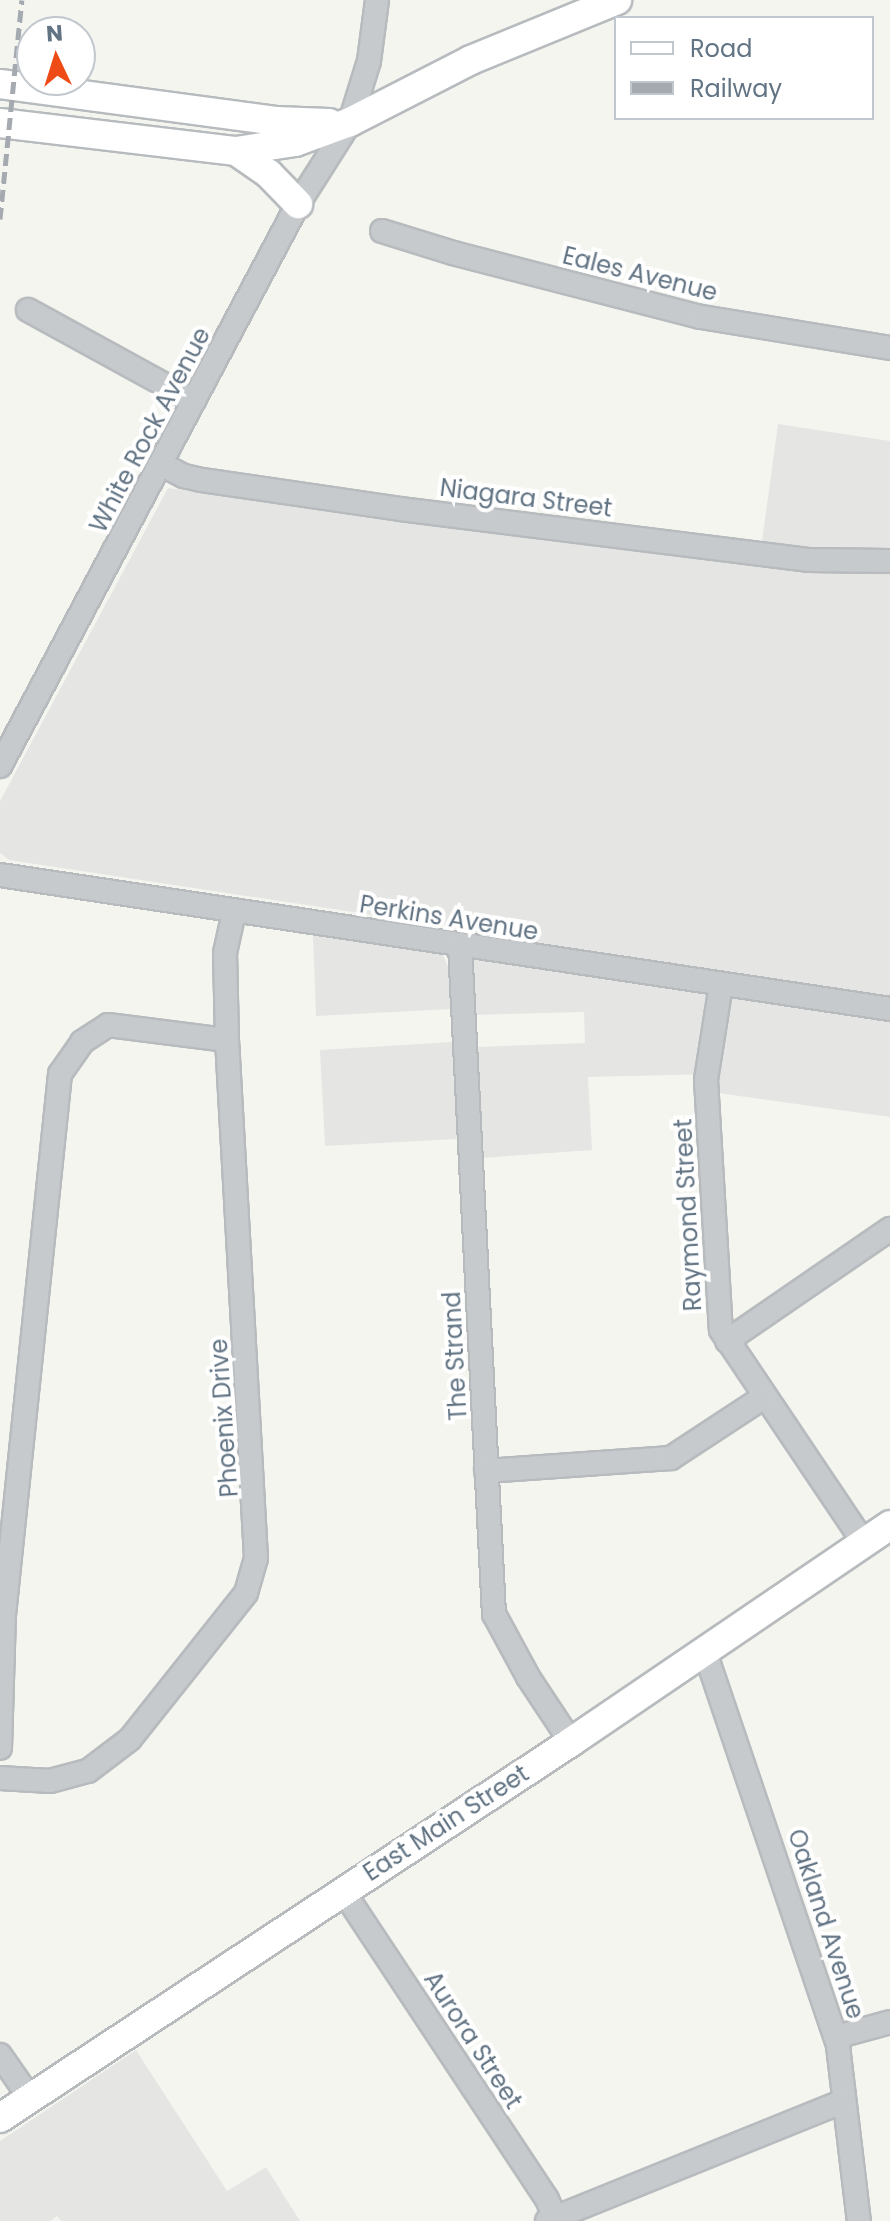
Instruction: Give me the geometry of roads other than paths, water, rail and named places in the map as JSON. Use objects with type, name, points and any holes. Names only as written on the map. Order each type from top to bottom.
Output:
[{"type":"main road","points":[[0,123],[236,151],[295,142],[350,122],[471,60],[617,0]]},
{"type":"main road","points":[[0,84],[276,121],[350,122]]},
{"type":"main road","points":[[115,136],[120,101]]},
{"type":"main road","points":[[236,151],[269,174],[298,204]]},
{"type":"main road","name":"East Main Street","points":[[0,2118],[571,1742],[890,1525]]},
{"type":"street","name":"White Rock Avenue","points":[[0,766],[298,204],[350,122],[369,61],[377,0]]},
{"type":"street","name":"Eales Avenue","points":[[382,231],[453,253],[701,317],[890,348]]},
{"type":"street","points":[[28,310],[194,401]]},
{"type":"street","name":"Niagara Street","points":[[161,464],[184,476],[202,480],[400,509],[808,560],[890,561]]},
{"type":"street","points":[[0,867],[48,883]]},
{"type":"street","name":"Perkins Avenue","points":[[0,875],[890,1009]]},
{"type":"street","name":"Phoenix Drive","points":[[0,1778],[50,1781],[88,1771],[130,1739],[246,1593],[256,1558],[227,1040],[225,953],[234,912]]},
{"type":"street","name":"The Strand","points":[[460,946],[494,1614],[528,1677],[571,1742]]},
{"type":"street","name":"Raymond Street","points":[[721,985],[706,1080],[721,1330],[864,1543]]},
{"type":"street","points":[[0,1748],[4,1615],[60,1074],[82,1042],[108,1025],[227,1040]]},
{"type":"street","points":[[727,1341],[890,1229]]},
{"type":"street","points":[[486,1471],[671,1458],[764,1397]]},
{"type":"street","name":"Oakland Avenue","points":[[705,1652],[836,2037],[859,2221]]},
{"type":"street","name":"Aurora Street","points":[[343,1891],[547,2199],[553,2220]]},
{"type":"street","points":[[836,2037],[890,2022]]},
{"type":"street","points":[[0,2055],[30,2098]]},
{"type":"street","points":[[553,2220],[844,2101]]},
{"type":"railway","points":[[0,219],[22,0]]}]
